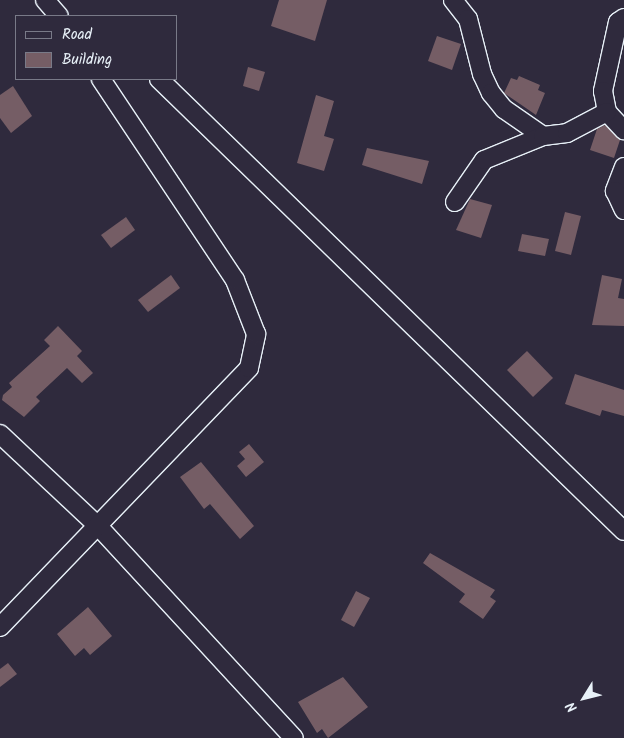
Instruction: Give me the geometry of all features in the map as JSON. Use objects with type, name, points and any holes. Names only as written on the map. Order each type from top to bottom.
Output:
[{"type":"street","points":[[453,0],[468,19],[482,74],[491,93],[504,109],[543,136]]},
{"type":"street","points":[[624,18],[618,22],[604,82],[606,112],[624,130]]},
{"type":"street","points":[[0,627],[99,527],[249,368],[256,334],[235,280],[102,80]]},
{"type":"street","points":[[160,80],[441,357],[624,531]]},
{"type":"street","points":[[455,202],[484,160],[543,136],[567,132],[606,112]]},
{"type":"street","points":[[624,167],[615,191],[624,210]]},
{"type":"street","points":[[441,357],[463,357]]},
{"type":"street","points":[[0,434],[99,527],[294,738]]},
{"type":"building","points":[[279,0],[327,0],[315,41],[271,26]]},
{"type":"building","points":[[437,36],[461,44],[452,70],[428,61]]},
{"type":"building","points":[[248,67],[265,72],[259,91],[243,86]]},
{"type":"building","points":[[519,76],[540,85],[538,90],[545,93],[536,115],[504,93],[511,78],[517,80]]},
{"type":"building","points":[[13,86],[32,116],[11,133],[0,118],[0,95]]},
{"type":"building","points":[[316,95],[334,101],[324,136],[334,139],[324,171],[297,163]]},
{"type":"building","points":[[605,125],[620,140],[614,158],[590,150],[597,129]]},
{"type":"building","points":[[367,148],[429,161],[422,184],[362,165]]},
{"type":"building","points":[[470,199],[492,205],[481,238],[456,230]]},
{"type":"building","points":[[565,212],[581,216],[571,255],[555,251]]},
{"type":"building","points":[[126,217],[135,230],[111,248],[101,235]]},
{"type":"building","points":[[522,234],[549,239],[545,256],[518,251]]},
{"type":"building","points":[[171,275],[180,288],[148,312],[138,300]]},
{"type":"building","points":[[602,275],[622,279],[618,298],[624,299],[624,326],[592,325]]},
{"type":"building","points":[[58,326],[82,351],[77,356],[93,373],[82,383],[67,368],[36,397],[40,401],[24,417],[2,400],[3,395],[12,387],[9,383],[50,346],[44,340]]},
{"type":"building","points":[[527,351],[553,378],[533,397],[507,370]]},
{"type":"building","points":[[575,374],[624,390],[624,416],[602,410],[600,416],[565,404]]},
{"type":"building","points":[[249,444],[264,462],[246,477],[237,466],[245,459],[239,452]]},
{"type":"building","points":[[201,462],[254,526],[240,539],[210,504],[204,509],[180,477]]},
{"type":"building","points":[[430,553],[495,590],[490,597],[496,601],[483,619],[459,602],[465,594],[423,563]]},
{"type":"building","points":[[356,591],[370,598],[354,627],[341,620]]},
{"type":"building","points":[[88,607],[112,636],[90,655],[84,648],[75,656],[57,634]]},
{"type":"building","points":[[8,663],[17,674],[0,687],[0,669]]},
{"type":"building","points":[[343,677],[368,707],[328,738],[322,729],[317,733],[298,702]]}]
